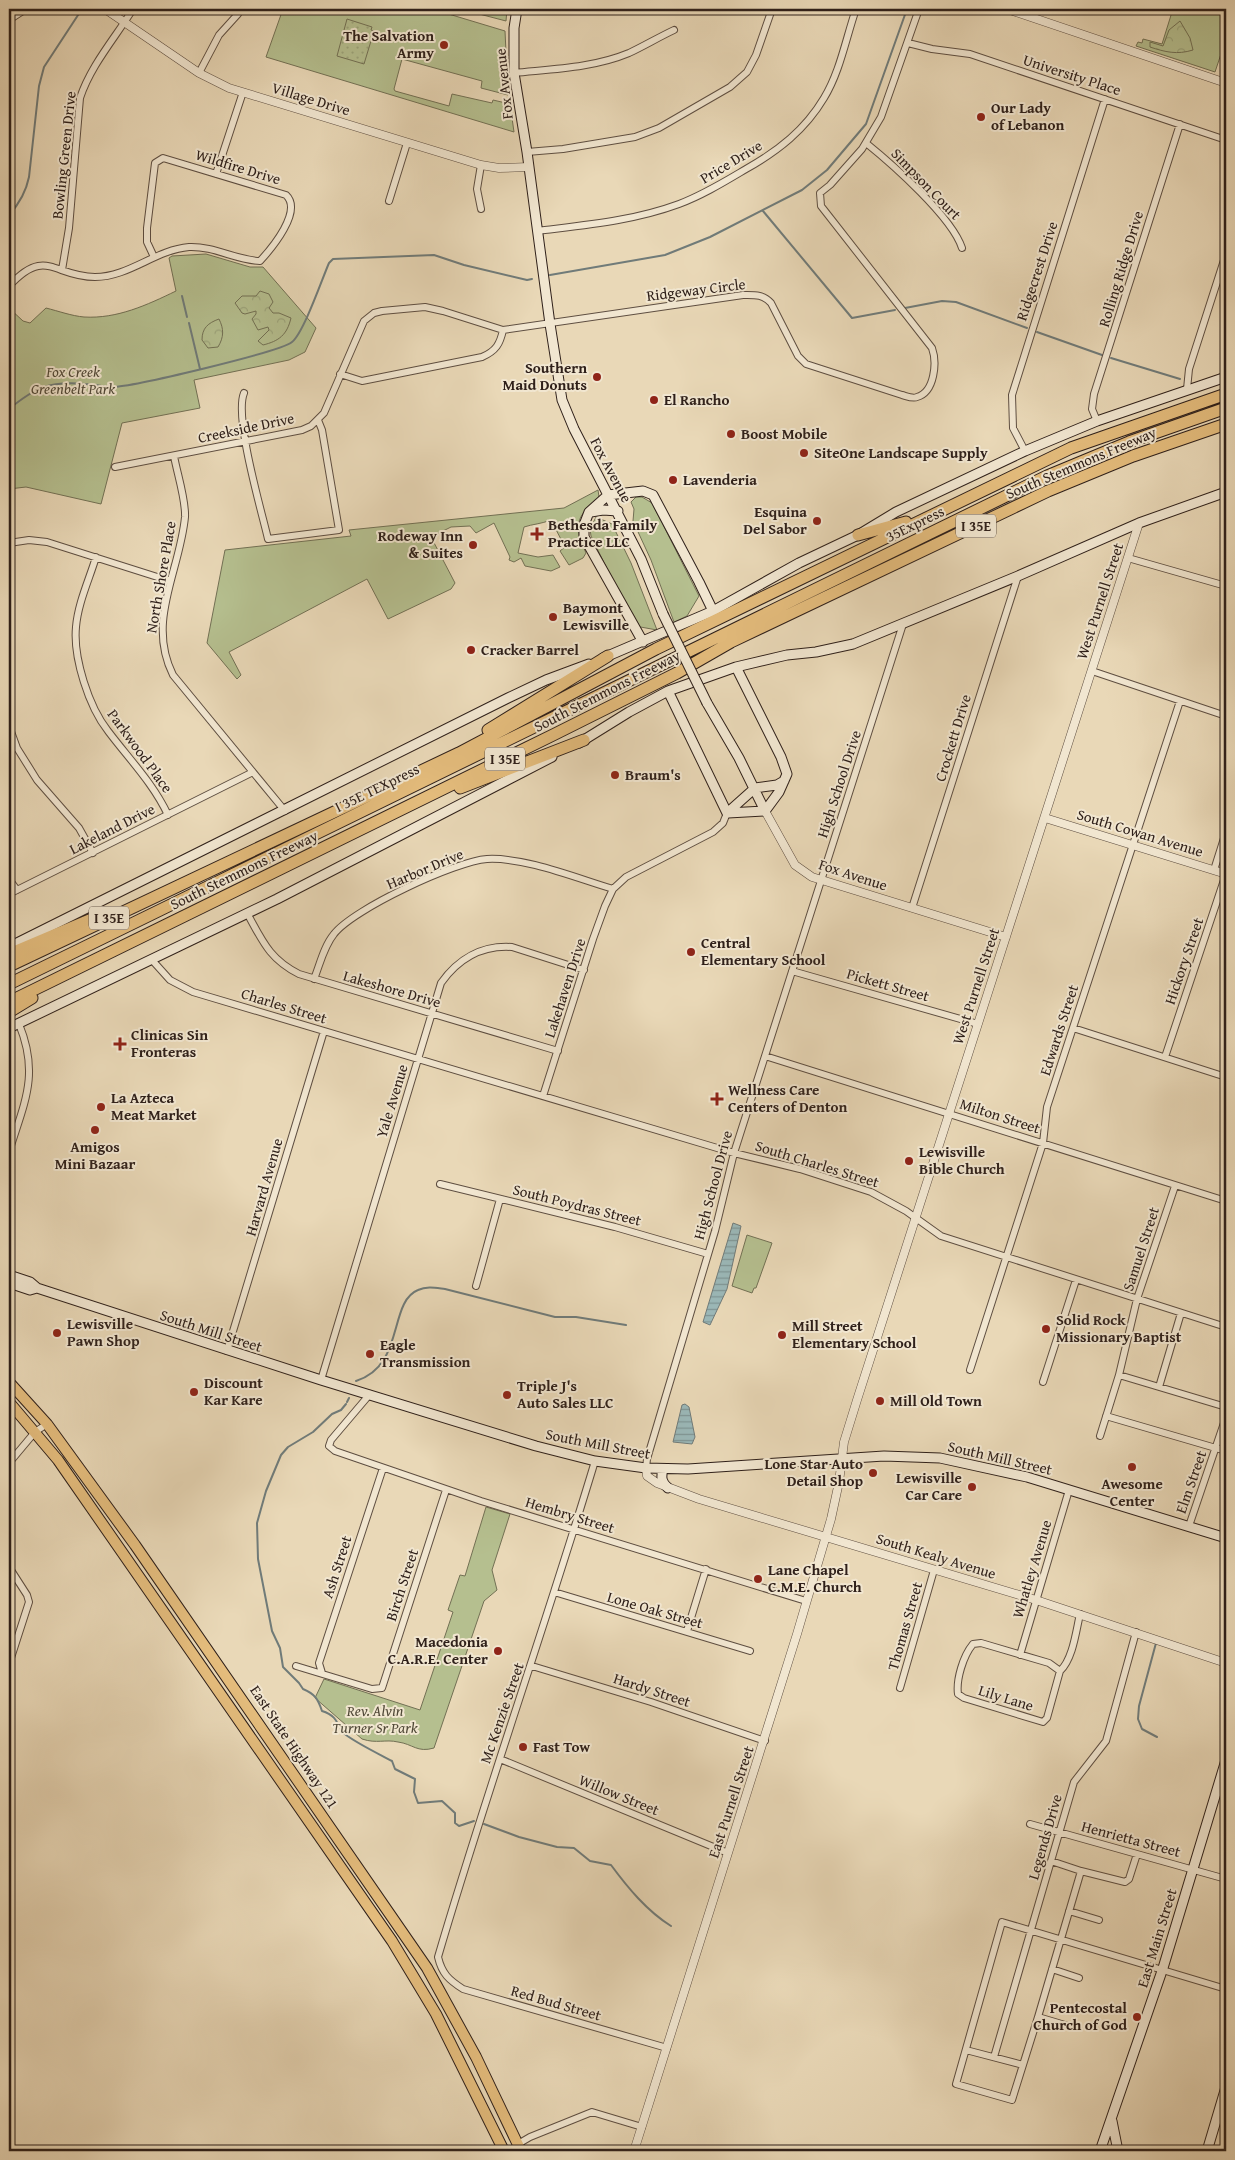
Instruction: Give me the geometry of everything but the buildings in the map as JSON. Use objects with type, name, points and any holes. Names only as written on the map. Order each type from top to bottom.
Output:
[{"type":"highway","name":"South Stemmons Freeway","points":[[9,966],[459,753],[656,649],[1071,448],[1226,394]]},
{"type":"highway","name":"35Express","points":[[650,670],[1047,476],[1129,442],[1226,408]]},
{"type":"highway","name":"South Stemmons Freeway","points":[[9,1002],[677,673],[731,642],[1048,491],[1133,456],[1226,424]]},
{"type":"highway","points":[[858,535],[899,523],[918,521]]},
{"type":"highway","points":[[459,753],[487,731],[608,656]]},
{"type":"highway","name":"I 35E TEXpress","points":[[9,984],[650,670]]},
{"type":"highway","points":[[332,843],[458,789],[584,740]]},
{"type":"highway","points":[[9,954],[208,871]]},
{"type":"highway","points":[[9,1012],[120,947]]},
{"type":"main road","name":"Fox Avenue","points":[[517,9],[514,28],[514,73],[562,400],[574,429],[618,511],[641,559],[663,614],[707,703],[766,811]]},
{"type":"main road","name":"South Stemmons Freeway","points":[[9,947],[546,680],[643,642],[713,611],[799,564],[858,535],[896,512],[1097,421],[1226,377]]},
{"type":"main road","points":[[589,512],[603,510],[618,511],[631,492]]},
{"type":"main road","points":[[643,642],[584,537],[584,525],[589,512],[608,495],[648,492],[657,500],[713,611]]},
{"type":"main road","name":"South Stemmons Freeway","points":[[9,1028],[152,960],[479,796],[584,740],[628,712],[668,692],[736,667],[786,655],[816,652],[853,644],[1018,576],[1139,523],[1226,492]]},
{"type":"main road","points":[[728,813],[766,811],[779,792],[787,774],[781,757],[736,667]]},
{"type":"main road","points":[[668,692],[728,813]]},
{"type":"main road","points":[[728,813],[755,788],[777,785],[784,781]]},
{"type":"main road","name":"South Mill Street","points":[[9,1275],[30,1282],[37,1288],[227,1351],[536,1446],[595,1461],[663,1469],[734,1467],[841,1458],[916,1456],[956,1460],[1010,1472],[1226,1538]]},
{"type":"main road","name":"South Mill Street","points":[[9,1283],[30,1290],[37,1288]]},
{"type":"main road","name":"East State Highway 121","points":[[9,1382],[47,1424],[187,1618],[427,1968],[476,2058],[520,2148]]},
{"type":"main road","name":"East State Highway 121","points":[[9,1402],[58,1460],[210,1682],[387,1934],[436,2014],[504,2151]]},
{"type":"main road","points":[[663,1469],[663,1484],[668,1488]]},
{"type":"main road","points":[[104,1529],[117,1520]]},
{"type":"main road","points":[[172,1626],[187,1618]]},
{"type":"main road","points":[[210,1682],[224,1671]]},
{"type":"main road","name":"East Main Street","points":[[1100,2151],[1162,1968],[1226,1760]]},
{"type":"main road","points":[[413,1975],[427,1968]]},
{"type":"main road","points":[[1207,2151],[1226,2087]]},
{"type":"main road","points":[[1112,2118],[1118,2151]]},
{"type":"street","points":[[9,20],[26,9]]},
{"type":"street","name":"Village Drive","points":[[105,9],[198,73],[220,84],[481,165],[499,168],[529,167]]},
{"type":"street","name":"Bowling Green Drive","points":[[62,270],[69,228],[80,98],[93,69],[133,9]]},
{"type":"street","points":[[527,152],[563,149],[635,137],[659,128],[722,92],[740,80],[747,72],[756,55],[772,9]]},
{"type":"street","name":"Price Drive","points":[[537,231],[631,218],[678,204],[710,190],[786,143],[805,124],[825,96],[834,76],[856,9]]},
{"type":"street","points":[[866,143],[887,103],[919,9]]},
{"type":"street","points":[[1007,9],[1226,83]]},
{"type":"street","points":[[198,73],[219,35],[238,14]]},
{"type":"street","points":[[514,73],[597,62],[628,53],[674,30]]},
{"type":"street","name":"University Place","points":[[908,42],[932,49],[970,54],[1226,140]]},
{"type":"street","points":[[216,174],[243,92]]},
{"type":"street","name":"Ridgecrest Drive","points":[[1025,452],[1013,428],[1014,389],[1105,99]]},
{"type":"street","name":"Rolling Ridge Drive","points":[[1097,421],[1092,410],[1094,394],[1180,124]]},
{"type":"street","points":[[389,201],[407,143]]},
{"type":"street","name":"Ridgeway Circle","points":[[550,324],[724,298],[760,295],[767,298],[771,303],[798,356],[806,364],[902,395],[917,398],[928,388],[931,381],[935,364],[932,348],[821,206],[819,198],[820,193],[844,171],[866,143]]},
{"type":"street","name":"Simpson Court","points":[[866,143],[890,162],[919,192],[958,236],[962,248]]},
{"type":"street","name":"Wildfire Drive","points":[[9,286],[20,273],[37,265],[48,265],[95,277],[113,275],[173,249],[190,247],[206,248],[252,261],[260,261],[285,227],[292,209],[290,199],[286,195],[163,158],[155,163],[147,228],[147,242],[154,257]]},
{"type":"street","points":[[481,165],[477,189],[481,209]]},
{"type":"street","points":[[1187,389],[1189,369],[1223,274],[1226,254]]},
{"type":"street","points":[[244,393],[242,412],[246,441],[268,538],[339,530],[322,430],[318,420],[324,413],[364,321],[374,313],[382,310],[425,308],[443,311],[503,330],[550,324]]},
{"type":"street","points":[[340,374],[362,381],[482,356],[493,351],[500,343],[503,330]]},
{"type":"street","name":"Creekside Drive","points":[[115,467],[302,430],[318,420]]},
{"type":"street","name":"North Shore Place","points":[[174,456],[185,517],[170,581],[162,633],[165,659],[173,675],[284,811]]},
{"type":"street","name":"West Purnell Street","points":[[841,1458],[854,1408],[1139,523]]},
{"type":"street","points":[[9,543],[29,540],[47,542],[170,581]]},
{"type":"street","name":"Parkwood Place","points":[[96,557],[79,611],[76,627],[77,650],[81,671],[91,703],[101,720],[151,784],[168,815]]},
{"type":"street","points":[[1128,558],[1226,586]]},
{"type":"street","name":"Crockett Drive","points":[[912,908],[1018,576]]},
{"type":"street","name":"High School Drive","points":[[646,1468],[647,1458],[708,1254],[734,1153],[902,624]]},
{"type":"street","points":[[1092,671],[1226,716]]},
{"type":"street","name":"Edwards Street","points":[[970,1370],[1043,1143],[1047,1108],[1180,701]]},
{"type":"street","points":[[9,726],[18,748],[37,780],[79,828],[93,853]]},
{"type":"street","name":"Lakeland Drive","points":[[9,894],[253,772]]},
{"type":"street","name":"Fox Avenue","points":[[766,811],[795,865],[812,877],[1006,937]]},
{"type":"street","points":[[613,889],[626,877],[713,832],[723,823],[728,813]]},
{"type":"street","name":"South Cowan Avenue","points":[[1045,818],[1226,874]]},
{"type":"street","points":[[1214,870],[1226,832]]},
{"type":"street","name":"Harbor Drive","points":[[314,979],[323,955],[334,934],[352,918],[415,885],[478,860],[522,862],[613,889]]},
{"type":"street","name":"Hickory Street","points":[[1165,1057],[1226,874]]},
{"type":"street","points":[[9,879],[17,890]]},
{"type":"street","name":"Lakehaven Drive","points":[[543,1096],[605,906],[613,889]]},
{"type":"street","name":"Lakeshore Drive","points":[[247,913],[269,953],[288,969],[314,979],[558,1051]]},
{"type":"street","name":"Yale Avenue","points":[[321,1380],[438,990],[449,971],[462,960],[486,949],[512,946],[584,970]]},
{"type":"street","name":"Charles Street","points":[[152,960],[170,980],[194,992],[418,1059]]},
{"type":"street","name":"Pickett Street","points":[[792,971],[978,1024]]},
{"type":"street","points":[[9,1152],[28,1090],[30,1064],[26,1042],[19,1024]]},
{"type":"street","points":[[1073,1028],[1226,1077]]},
{"type":"street","name":"Harvard Avenue","points":[[227,1351],[324,1030]]},
{"type":"street","name":"Milton Street","points":[[765,1056],[949,1112],[1226,1201]]},
{"type":"street","name":"South Charles Street","points":[[418,1059],[734,1153],[800,1169],[871,1192],[906,1211],[941,1236],[1226,1327]]},
{"type":"street","name":"South Poydras Street","points":[[440,1184],[615,1226],[708,1254]]},
{"type":"street","name":"Samuel Street","points":[[1100,1436],[1119,1375],[1137,1299],[1175,1186]]},
{"type":"street","points":[[476,1286],[500,1199]]},
{"type":"street","points":[[1043,1382],[1076,1280]]},
{"type":"street","points":[[1159,1387],[1181,1313]]},
{"type":"street","points":[[1119,1375],[1226,1407]]},
{"type":"street","name":"Hembry Street","points":[[370,1394],[331,1440],[329,1446],[335,1451],[446,1490],[806,1601]]},
{"type":"street","points":[[1106,1416],[1226,1452]]},
{"type":"street","name":"Elm Street","points":[[1189,1526],[1226,1417]]},
{"type":"street","points":[[9,1463],[35,1432],[47,1424]]},
{"type":"street","name":"East Purnell Street","points":[[634,2151],[765,1741],[840,1482],[841,1458]]},
{"type":"street","name":"Mc Kenzie Street","points":[[443,1973],[438,1957],[500,1760],[532,1666],[595,1461]]},
{"type":"street","name":"Ash Street","points":[[322,1673],[319,1663],[383,1468]]},
{"type":"street","name":"South Kealy Avenue","points":[[646,1468],[647,1476],[668,1488],[1036,1600],[1226,1662]]},
{"type":"street","name":"Birch Street","points":[[322,1673],[372,1689],[382,1688],[446,1490]]},
{"type":"street","name":"Whatley Avenue","points":[[1020,1655],[1069,1490]]},
{"type":"street","points":[[9,1566],[28,1595],[29,1602],[9,1664]]},
{"type":"street","points":[[687,1631],[706,1569]]},
{"type":"street","name":"Thomas Street","points":[[900,1688],[934,1570]]},
{"type":"street","name":"Lone Oak Street","points":[[554,1592],[750,1650]]},
{"type":"street","points":[[1060,1672],[1064,1668],[1070,1654],[1080,1614]]},
{"type":"street","name":"Legends Drive","points":[[994,2057],[1074,1782],[1106,1741],[1136,1632]]},
{"type":"street","name":"Lily Lane","points":[[981,1643],[1049,1663],[1060,1672],[1047,1718],[1043,1722],[964,1698],[958,1694],[957,1685],[968,1650],[972,1644],[981,1643]]},
{"type":"street","points":[[296,1666],[322,1673]]},
{"type":"street","name":"Hardy Street","points":[[532,1666],[651,1702],[765,1741]]},
{"type":"street","name":"Willow Street","points":[[500,1760],[728,1853]]},
{"type":"street","name":"Henrietta Street","points":[[1030,1824],[1226,1879]]},
{"type":"street","points":[[1051,1861],[1125,1882],[1129,1879],[1137,1854]]},
{"type":"street","points":[[1081,1871],[1060,1938],[1038,2017],[1012,2100],[956,2084],[1002,1922],[1060,1938],[1162,1968],[1226,1989]]},
{"type":"street","points":[[1069,1911],[1099,1920]]},
{"type":"street","points":[[1052,1969],[1079,1978]]},
{"type":"street","name":"Red Bud Street","points":[[443,1973],[449,1980],[479,1994],[667,2048]]},
{"type":"street","points":[[1038,2017],[1064,2026]]},
{"type":"street","points":[[966,2050],[1023,2065]]},
{"type":"street","points":[[520,2148],[530,2137],[592,2112],[642,2126]]},
{"type":"green space","points":[[283,9],[432,9],[505,31],[508,95],[481,88],[482,81],[402,59],[394,89],[395,91],[449,106],[452,94],[492,103],[493,100],[510,104],[514,132],[266,57]]},
{"type":"green space","points":[[460,9],[507,9],[506,21]]},
{"type":"green space","points":[[1164,9],[1226,9],[1226,39],[1215,72],[1136,46],[1138,42],[1142,43],[1143,39],[1162,44],[1172,12]]},
{"type":"green space","points":[[347,19],[372,27],[371,30],[374,31],[364,64],[337,56]]},
{"type":"green space","points":[[1180,21],[1190,38],[1193,50],[1171,52],[1150,47],[1150,42],[1163,46],[1169,30]]},
{"type":"green space","name":"Fox Creek Greenbelt Park","points":[[206,254],[250,267],[263,267],[316,328],[305,352],[289,360],[194,380],[200,408],[122,423],[101,504],[26,487],[9,489],[9,308],[23,321],[30,323],[46,308],[84,317],[108,316],[132,310],[176,291],[169,258],[172,256]]},
{"type":"green space","points":[[260,291],[269,294],[273,302],[269,308],[273,313],[279,313],[291,318],[282,336],[263,345],[258,341],[269,330],[268,327],[258,330],[252,319],[256,311],[242,313],[235,303],[242,296],[256,296]]},
{"type":"green space","points":[[219,319],[222,326],[221,340],[218,347],[208,348],[202,340],[204,329]]},
{"type":"green space","points":[[598,490],[599,497],[581,516],[578,526],[579,536],[586,553],[583,558],[569,565],[560,551],[565,547],[551,520],[524,527],[518,553],[538,557],[553,555],[560,567],[551,571],[525,566],[521,558],[514,562],[509,560],[510,557],[494,523],[476,533],[470,526],[451,527],[431,537],[455,583],[451,589],[388,619],[367,579],[229,652],[241,675],[237,679],[207,643],[225,550],[351,536],[349,530],[564,508]]},
{"type":"green space","points":[[636,497],[642,497],[652,503],[699,596],[687,616],[674,622],[651,560],[633,521],[634,509],[631,502]]},
{"type":"green space","points":[[596,517],[612,524],[631,563],[657,630],[635,626],[591,536],[590,529]]},
{"type":"green space","points":[[747,1235],[772,1243],[756,1288],[754,1288],[752,1293],[732,1286]]},
{"type":"green space","name":"Rev. Alvin Turner Sr Park","points":[[486,1507],[510,1514],[492,1570],[497,1590],[484,1601],[434,1748],[419,1749],[398,1742],[362,1739],[315,1698],[324,1679],[420,1710],[453,1612],[448,1610],[460,1575],[465,1576]]},
{"type":"water","points":[[733,1223],[741,1226],[727,1289],[710,1325],[703,1322]]},
{"type":"water","points":[[685,1404],[689,1407],[695,1437],[692,1444],[673,1442],[682,1405]]},
{"type":"waterway","points":[[9,215],[22,197],[29,177],[39,86],[44,67],[82,9]]},
{"type":"waterway","points":[[550,275],[665,255],[710,237],[802,190],[827,170],[866,124],[907,9]]},
{"type":"waterway","points":[[763,211],[852,318],[895,310]]},
{"type":"waterway","points":[[9,409],[27,395],[52,385],[73,383],[109,387],[125,385],[205,368],[282,347],[292,342],[302,328],[329,263],[333,259],[434,255],[464,265],[527,280],[532,279]]},
{"type":"waterway","points":[[182,296],[187,317]]},
{"type":"waterway","points":[[905,308],[942,301],[956,302],[1027,328]]},
{"type":"waterway","points":[[189,323],[200,369]]},
{"type":"waterway","points":[[1037,332],[1102,355]]},
{"type":"waterway","points":[[1111,358],[1180,379]]},
{"type":"waterway","points":[[356,1381],[372,1373],[382,1362],[389,1349],[403,1307],[409,1297],[418,1290],[425,1288],[445,1289],[555,1317],[576,1317],[626,1325]]},
{"type":"waterway","points":[[347,1402],[349,1398]]},
{"type":"waterway","points":[[346,1404],[313,1432],[288,1447],[281,1455],[266,1491],[257,1523],[258,1559],[272,1631],[280,1648],[283,1667],[303,1689],[316,1697],[322,1711],[332,1716],[346,1735],[392,1761],[395,1769],[415,1779],[414,1792],[418,1803],[442,1801],[455,1813],[455,1823],[459,1826],[474,1821]]},
{"type":"waterway","points":[[1156,1643],[1139,1706],[1138,1719],[1142,1729],[1157,1737]]},
{"type":"waterway","points":[[484,1824],[519,1837],[557,1847],[574,1848],[590,1861],[611,1865],[638,1898],[671,1926]]},
{"type":"place","name":"The Salvation Army","points":[[444,45]]},
{"type":"place","name":"Our Lady of Lebanon","points":[[981,117]]},
{"type":"place","name":"Southern Maid Donuts","points":[[597,377]]},
{"type":"place","name":"El Rancho","points":[[654,400]]},
{"type":"place","name":"Boost Mobile","points":[[731,434]]},
{"type":"place","name":"SiteOne Landscape Supply","points":[[804,453]]},
{"type":"place","name":"Lavenderia","points":[[673,480]]},
{"type":"place","name":"Esquina Del Sabor","points":[[817,521]]},
{"type":"place","name":"Bethesda Family Practice LLC","points":[[537,534]]},
{"type":"place","name":"Rodeway Inn & Suites","points":[[473,545]]},
{"type":"place","name":"Baymont Lewisville","points":[[553,617]]},
{"type":"place","name":"Cracker Barrel","points":[[471,650]]},
{"type":"place","name":"Braum's","points":[[615,775]]},
{"type":"place","name":"Central Elementary School","points":[[691,952]]},
{"type":"place","name":"Clinicas Sin Fronteras","points":[[120,1044]]},
{"type":"place","name":"Wellness Care Centers of Denton","points":[[717,1099]]},
{"type":"place","name":"La Azteca Meat Market","points":[[101,1107]]},
{"type":"place","name":"Amigos Mini Bazaar","points":[[95,1130]]},
{"type":"place","name":"Lewisville Bible Church","points":[[909,1161]]},
{"type":"place","name":"Solid Rock Missionary Baptist","points":[[1046,1329]]},
{"type":"place","name":"Lewisville Pawn Shop","points":[[57,1333]]},
{"type":"place","name":"Mill Street Elementary School","points":[[782,1335]]},
{"type":"place","name":"Eagle Transmission","points":[[370,1354]]},
{"type":"place","name":"Discount Kar Kare","points":[[194,1392]]},
{"type":"place","name":"Triple J's Auto Sales LLC","points":[[507,1395]]},
{"type":"place","name":"Mill Old Town","points":[[880,1401]]},
{"type":"place","name":"Awesome Center","points":[[1132,1467]]},
{"type":"place","name":"Lone Star Auto Detail Shop","points":[[873,1473]]},
{"type":"place","name":"Lewisville Car Care","points":[[972,1487]]},
{"type":"place","name":"Lane Chapel C.M.E. Church","points":[[758,1579]]},
{"type":"place","name":"Macedonia C.A.R.E. Center","points":[[498,1651]]},
{"type":"place","name":"Fast Tow","points":[[523,1747]]},
{"type":"place","name":"Pentecostal Church of God","points":[[1137,2017]]}]
